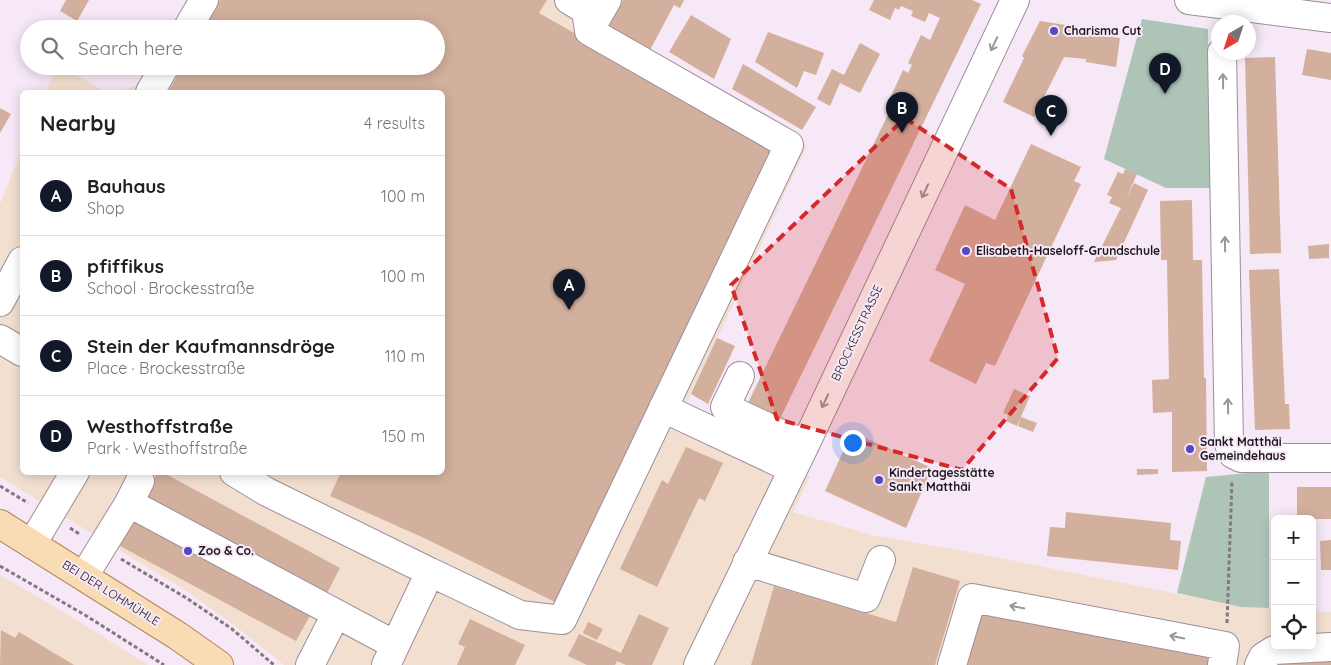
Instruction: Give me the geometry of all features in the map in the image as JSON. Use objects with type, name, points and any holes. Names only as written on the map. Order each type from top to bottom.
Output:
[{"type":"main road","name":"BEI DER LOHMÜHLE","points":[[0,524],[178,636],[211,663]]},
{"type":"street","points":[[192,20],[204,0]]},
{"type":"street","points":[[569,0],[586,10],[589,31]]},
{"type":"street","points":[[589,31],[607,0]]},
{"type":"street","name":"BROCKESSTRASSE","points":[[698,665],[805,445],[1015,0]]},
{"type":"street","points":[[1189,0],[1221,9],[1331,18]]},
{"type":"street","points":[[245,475],[272,482],[430,572],[520,615],[562,620],[789,145],[589,31]]},
{"type":"street","points":[[1222,60],[1229,444],[1233,454],[1241,458],[1331,458]]},
{"type":"street","points":[[151,90],[160,75]]},
{"type":"street","points":[[0,302],[20,265]]},
{"type":"street","points":[[0,339],[20,351]]},
{"type":"street","points":[[740,376],[725,407],[805,445]]},
{"type":"street","points":[[663,408],[793,469]]},
{"type":"street","points":[[32,544],[73,475]]},
{"type":"street","points":[[84,576],[135,492],[336,614],[390,655],[430,572]]},
{"type":"street","points":[[748,562],[866,598],[881,560]]},
{"type":"street","points":[[952,665],[972,598],[1224,656]]},
{"type":"street","points":[[310,665],[336,614]]},
{"type":"street","points":[[1259,665],[1263,657],[1274,650],[1331,647]]},
{"type":"path","points":[[1224,656],[1228,610],[1233,454]]},
{"type":"path","points":[[0,486],[188,600],[232,629],[274,665]]},
{"type":"path","points":[[0,566],[164,665]]},
{"type":"highlighted area","points":[[905,118],[1011,189],[1058,358],[962,470],[777,419],[731,285]]},
{"type":"shaded area","points":[[194,0],[623,0],[606,31],[807,146],[681,416],[810,477],[793,512],[872,535],[980,554],[1241,607],[1271,609],[1271,650],[1316,650],[1316,611],[1331,612],[1331,665],[284,665],[191,594],[0,477],[0,204],[20,155],[20,475],[445,475],[445,90],[125,90],[148,80],[150,75],[445,75],[445,20],[182,20]]},
{"type":"shaded area","points":[[53,75],[77,75],[103,90],[47,90]]},
{"type":"shaded area","points":[[0,575],[77,620],[148,665],[0,665]]},
{"type":"green space","points":[[1142,19],[1208,29],[1210,188],[1166,188],[1104,159]]},
{"type":"green space","points":[[1269,471],[1269,608],[1241,607],[1177,593],[1206,477]]},
{"type":"building","points":[[66,0],[89,0],[78,20],[60,11]]},
{"type":"building","points":[[220,0],[547,0],[539,13],[774,147],[557,603],[424,538],[330,496],[340,475],[445,475],[445,90],[169,90],[178,75],[445,75],[445,20],[209,20]]},
{"type":"building","points":[[623,0],[684,0],[680,8],[674,5],[648,54],[606,31]]},
{"type":"building","points":[[874,0],[972,0],[981,4],[778,423],[746,407],[896,98],[891,96],[903,70],[908,73],[912,65],[908,63],[921,35],[930,40],[940,18],[929,13],[925,22],[911,16],[913,11],[901,6],[899,10],[895,8],[890,20],[869,10]]},
{"type":"building","points":[[691,15],[731,39],[714,79],[669,52]]},
{"type":"building","points":[[1040,21],[1091,29],[1090,34],[1120,38],[1116,67],[1086,62],[1086,59],[1064,57],[1034,117],[1003,102],[1024,58],[1022,56]]},
{"type":"building","points":[[768,32],[824,53],[816,75],[804,71],[797,88],[755,62]]},
{"type":"building","points":[[860,43],[880,54],[860,93],[840,83],[830,106],[817,99],[832,69],[844,75]]},
{"type":"building","points":[[1307,49],[1331,53],[1331,80],[1302,75]]},
{"type":"building","points":[[1275,57],[1281,253],[1250,254],[1245,60],[1256,60],[1256,58]]},
{"type":"building","points":[[743,64],[816,107],[802,130],[732,89]]},
{"type":"building","points":[[0,108],[11,114],[0,133]]},
{"type":"building","name":"Elisabeth-Haseloff-Grundschule","points":[[1031,144],[1081,167],[1074,181],[1081,184],[995,366],[986,363],[976,384],[929,361],[965,284],[935,270],[965,205],[995,220]]},
{"type":"building","points":[[1125,169],[1137,174],[1126,199],[1134,183],[1148,190],[1116,260],[1094,262],[1121,208],[1109,203],[1112,197],[1107,195],[1118,172],[1123,174]]},
{"type":"building","points":[[1192,200],[1193,260],[1202,260],[1207,471],[1172,472],[1172,412],[1153,413],[1152,380],[1169,379],[1167,260],[1161,260],[1160,201]]},
{"type":"building","points":[[1329,244],[1329,258],[1309,259],[1308,246]]},
{"type":"building","points":[[1279,269],[1285,404],[1289,404],[1290,429],[1255,430],[1249,270]]},
{"type":"building","points":[[717,338],[735,346],[708,404],[691,394]]},
{"type":"building","points":[[1014,389],[1030,396],[1017,426],[1006,421],[1008,415],[1003,413]]},
{"type":"building","points":[[1021,417],[1037,423],[1033,432],[1018,426]]},
{"type":"building","name":"Kindertagesstätte Sankt Matthäi","points":[[852,432],[932,468],[906,528],[825,491]]},
{"type":"building","points":[[686,447],[723,463],[705,501],[699,498],[657,587],[620,569],[662,480],[668,484]]},
{"type":"building","points":[[1137,469],[1158,469],[1158,474],[1137,475]]},
{"type":"building","points":[[156,475],[168,475],[340,568],[324,599],[144,498]]},
{"type":"building","points":[[1297,487],[1331,487],[1331,519],[1316,519],[1316,515],[1297,515]]},
{"type":"building","points":[[1066,512],[1171,523],[1170,540],[1181,541],[1178,570],[1047,556],[1050,527],[1065,528]]},
{"type":"building","points":[[136,516],[312,612],[296,641],[120,546]]},
{"type":"building","points":[[1331,540],[1331,570],[1321,570],[1320,541]]},
{"type":"building","points":[[913,567],[960,581],[935,665],[751,665],[774,586],[896,622]]},
{"type":"building","points":[[639,614],[669,628],[652,665],[626,665],[617,661],[615,665],[587,665],[568,656],[579,634],[621,653]]},
{"type":"building","points":[[979,614],[1213,656],[1211,665],[963,665]]},
{"type":"building","points":[[470,619],[525,645],[515,665],[457,665],[465,647],[458,644]]},
{"type":"building","points":[[588,622],[603,629],[597,640],[583,633]]},
{"type":"building","points":[[1,630],[15,638],[19,632],[74,665],[0,665]]},
{"type":"building","points":[[1331,659],[1331,665],[1276,665],[1280,660]]},
{"type":"place","name":"Charisma Cut","points":[[1054,31]]},
{"type":"place","name":"Westhoffstraße","points":[[1165,94]]},
{"type":"place","name":"pfiffikus","points":[[902,133]]},
{"type":"place","name":"Stein der Kaufmannsdröge","points":[[1051,136]]},
{"type":"place","name":"Elisabeth-Haseloff-Grundschule","points":[[966,251]]},
{"type":"place","name":"Bauhaus","points":[[569,310]]},
{"type":"place","name":"Sankt Matthäi Gemeindehaus","points":[[1190,449]]},
{"type":"place","name":"Kindertagesstätte Sankt Matthäi","points":[[879,480]]},
{"type":"place","name":"Zoo & Co.","points":[[188,551]]}]
